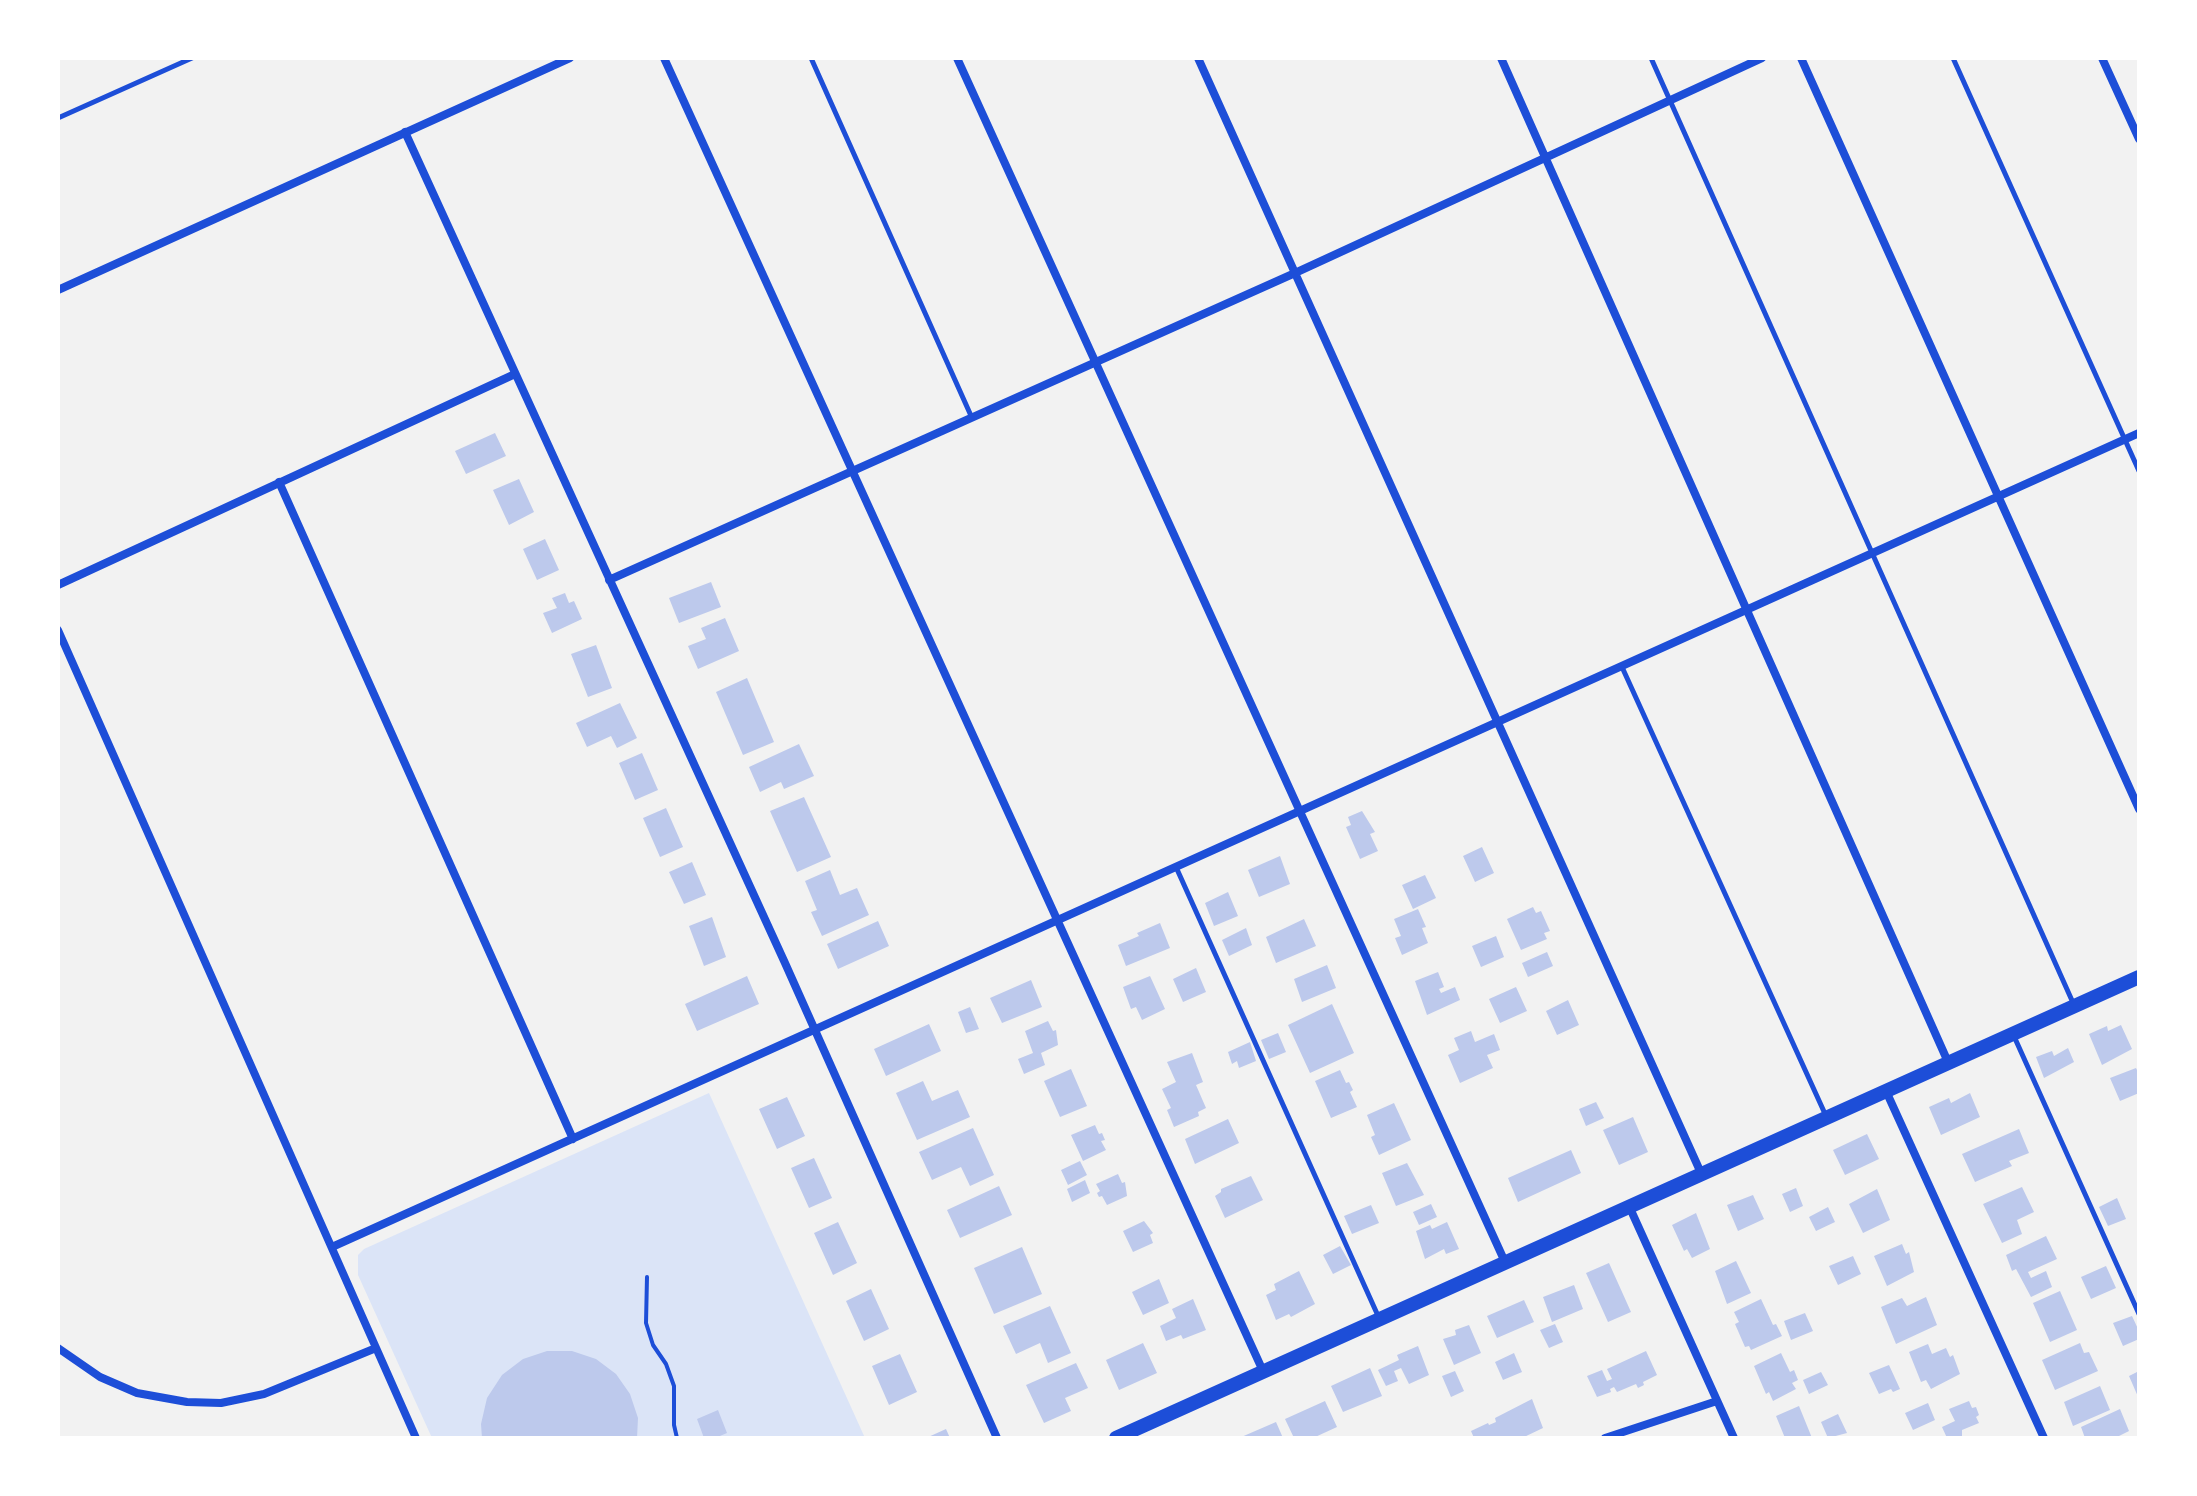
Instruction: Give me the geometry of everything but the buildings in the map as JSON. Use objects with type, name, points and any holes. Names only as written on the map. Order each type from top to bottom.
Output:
[{"type":"street","points":[[58,290],[570,58]]},
{"type":"street","points":[[664,58],[1263,1371]]},
{"type":"street","points":[[957,58],[1505,1262]]},
{"type":"street","points":[[1198,58],[1701,1173]]},
{"type":"street","points":[[1501,58],[1948,1062]]},
{"type":"street","points":[[609,580],[1295,273],[1762,58]]},
{"type":"street","points":[[1801,58],[2139,809]]},
{"type":"street","points":[[2102,58],[2139,139]]},
{"type":"street","points":[[405,132],[997,1438]]},
{"type":"street","points":[[58,585],[515,374]]},
{"type":"street","points":[[332,1247],[2139,433]]},
{"type":"street","points":[[279,482],[573,1139]]},
{"type":"street","points":[[58,630],[416,1438]]},
{"type":"street","points":[[1116,1438],[2139,977]]},
{"type":"street","points":[[1886,1090],[2044,1438]]},
{"type":"street","points":[[1629,1206],[1734,1438]]},
{"type":"street","points":[[58,1348],[100,1377],[137,1393],[178,1401],[221,1403],[264,1394],[376,1348]]},
{"type":"street","points":[[1605,1438],[1717,1401]]},
{"type":"lane","points":[[58,118],[192,58]]},
{"type":"lane","points":[[811,58],[972,418]]},
{"type":"lane","points":[[1651,58],[2074,1006]]},
{"type":"lane","points":[[1953,58],[2139,471]]},
{"type":"lane","points":[[1622,667],[1826,1117]]},
{"type":"lane","points":[[1175,867],[1380,1318]]},
{"type":"lane","points":[[2013,1033],[2139,1314]]},
{"type":"path","points":[[647,1277],[646,1323],[653,1345],[666,1364],[674,1386],[677,1438]]},
{"type":"shaded area","points":[[709,1093],[865,1438],[432,1438],[358,1275],[358,1255],[364,1249]]}]
